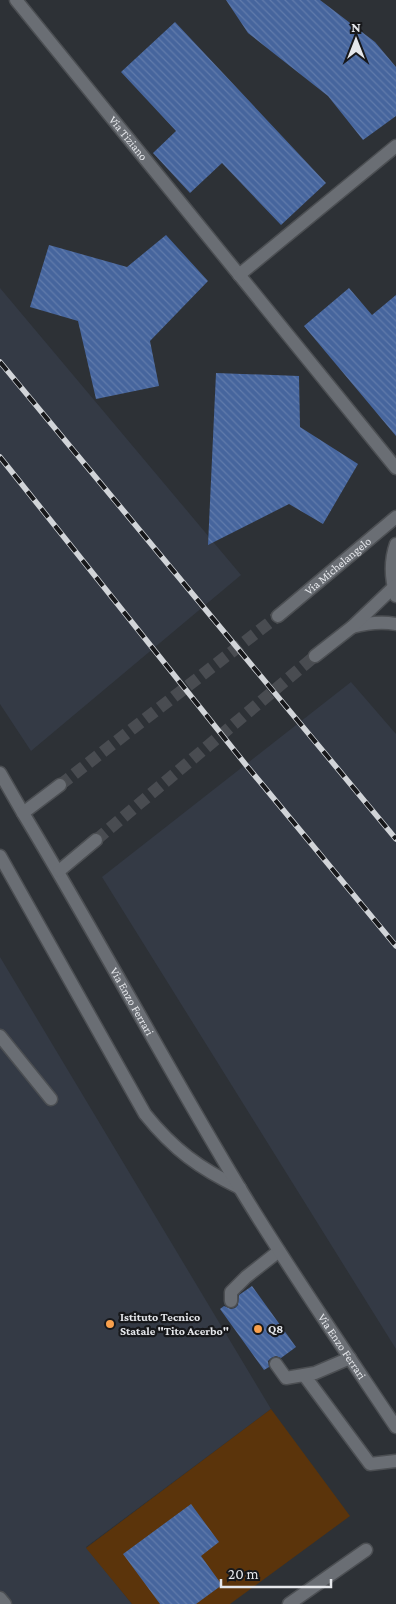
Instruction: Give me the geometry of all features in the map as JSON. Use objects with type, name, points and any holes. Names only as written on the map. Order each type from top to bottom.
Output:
[{"type":"street","name":"Via Tiziano","points":[[16,0],[396,468]]},
{"type":"street","points":[[239,275],[396,146]]},
{"type":"street","name":"Via Michelangelo","points":[[278,616],[396,517]]},
{"type":"street","points":[[316,656],[395,590],[392,560],[396,544]]},
{"type":"street","points":[[352,627],[370,622],[396,624]]},
{"type":"street","name":"Via Enzo Ferrari","points":[[0,773],[59,871],[240,1188],[279,1252],[396,1428]]},
{"type":"street","points":[[23,813],[60,785]]},
{"type":"street","points":[[59,871],[96,840]]},
{"type":"street","points":[[0,856],[145,1114],[162,1136],[186,1157],[211,1174],[240,1188]]},
{"type":"street","points":[[0,1036],[51,1099]]},
{"type":"street","points":[[231,1301],[231,1292],[279,1252]]},
{"type":"street","points":[[276,1364],[286,1378],[316,1373],[350,1358]]},
{"type":"street","points":[[304,1375],[370,1464],[396,1461]]},
{"type":"street","points":[[289,1604],[366,1550]]},
{"type":"street","points":[[0,1598],[5,1604]]},
{"type":"shaded area","points":[[0,288],[241,575],[31,751],[0,704]]},
{"type":"shaded area","points":[[351,682],[396,734],[396,1349],[102,877]]},
{"type":"shaded area","name":"Istituto Tecnico Statale \"Tito Acerbo\"","points":[[0,957],[271,1409],[86,1547],[132,1604],[0,1604]]},
{"type":"shaded area","points":[[271,1409],[350,1516],[230,1604],[132,1604],[86,1548]]},
{"type":"building","points":[[226,0],[320,0],[375,42],[396,67],[396,116],[363,140],[328,96],[248,33]]},
{"type":"building","points":[[175,22],[326,183],[281,225],[222,163],[190,193],[153,153],[176,131],[121,72]]},
{"type":"building","points":[[166,235],[208,281],[150,341],[159,386],[96,399],[78,321],[30,307],[49,245],[127,267]]},
{"type":"building","points":[[349,288],[372,315],[396,295],[396,436],[304,326]]},
{"type":"building","points":[[216,373],[299,376],[300,427],[358,464],[323,524],[289,504],[208,545]]},
{"type":"building","points":[[252,1286],[296,1347],[281,1358],[276,1356],[271,1358],[268,1361],[269,1367],[264,1370],[220,1309],[224,1306],[231,1309],[235,1308],[238,1305],[239,1295]]},
{"type":"building","points":[[191,1504],[219,1542],[201,1556],[222,1585],[196,1604],[160,1604],[123,1554]]},
{"type":"tunnel","points":[[60,785],[278,616]]},
{"type":"tunnel","points":[[96,840],[315,656]]},
{"type":"railway","points":[[0,362],[396,839]]},
{"type":"railway","points":[[0,457],[246,765],[396,946]]},
{"type":"place","name":"Istituto Tecnico Statale \"Tito Acerbo\"","points":[[110,1324]]},
{"type":"place","name":"Q8","points":[[258,1329]]}]
